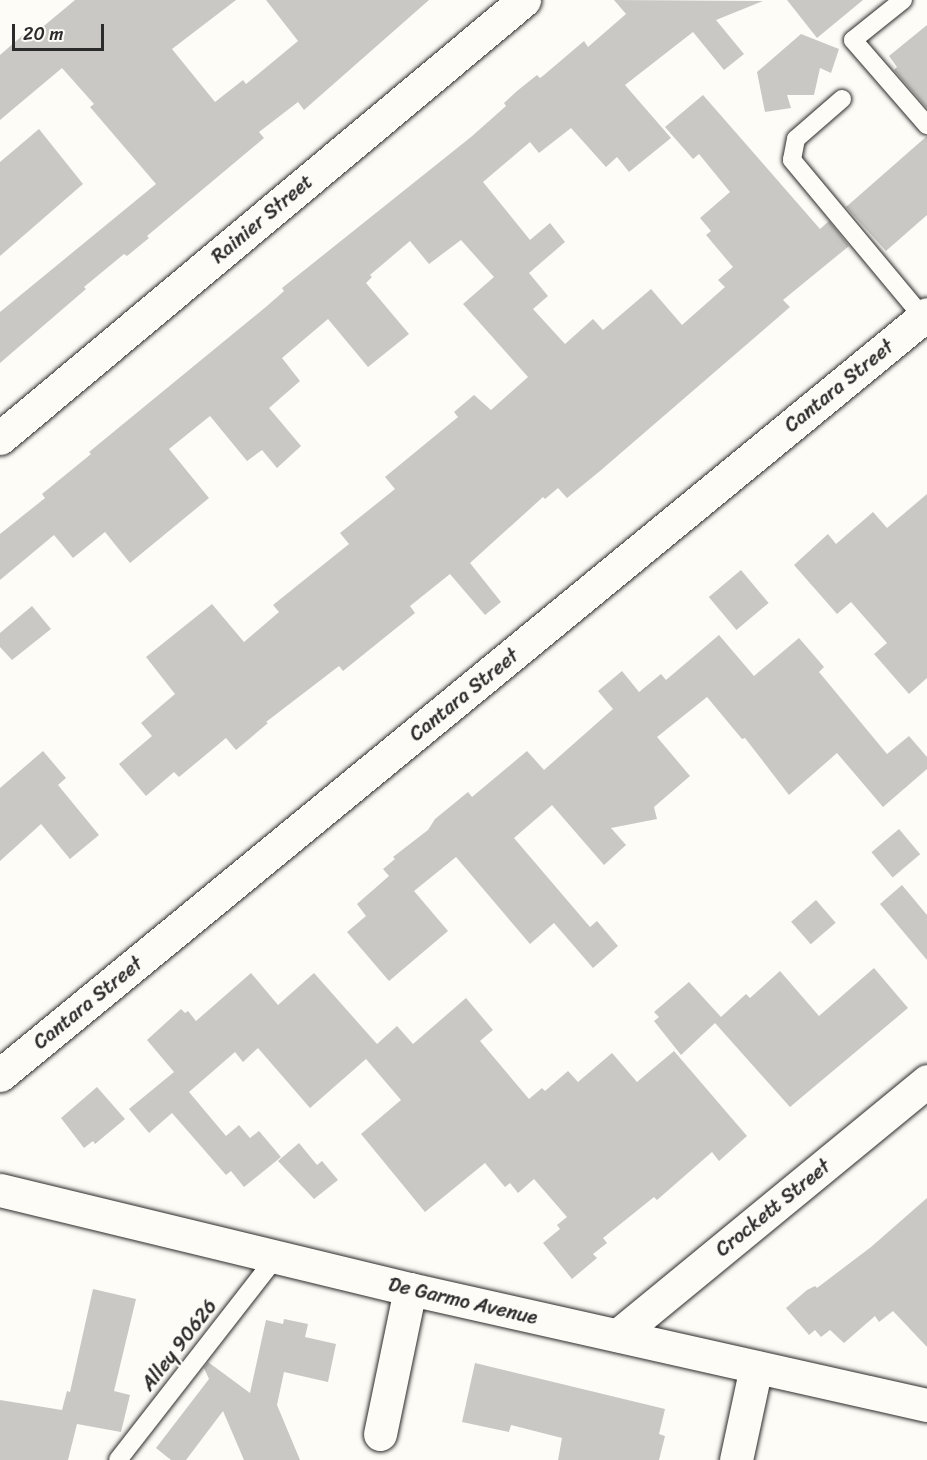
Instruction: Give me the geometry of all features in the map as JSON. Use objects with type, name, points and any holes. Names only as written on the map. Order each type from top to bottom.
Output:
[{"type":"street","name":"Rainier Street","points":[[0,438],[524,0]]},
{"type":"street","name":"Cantara Street","points":[[0,1076],[925,316]]},
{"type":"street","name":"Crockett Street","points":[[618,1335],[927,1082]]},
{"type":"street","name":"De Garmo Avenue","points":[[0,1190],[410,1289],[927,1405]]},
{"type":"street","points":[[380,1434],[410,1289]]},
{"type":"street","points":[[736,1460],[756,1366]]},
{"type":"lane","points":[[903,0],[854,40],[927,125]]},
{"type":"lane","points":[[842,99],[796,139],[792,160],[925,316]]},
{"type":"lane","name":"Alley 90626","points":[[118,1460],[276,1257]]},
{"type":"building","points":[[75,0],[236,0],[172,49],[215,102],[243,80],[246,84],[298,41],[266,0],[429,0],[304,110],[298,102],[259,132],[264,138],[147,236],[149,238],[127,256],[124,254],[84,287],[86,289],[0,363],[0,312],[156,184],[90,107],[94,104],[62,68],[0,120],[0,55],[23,35],[27,40]]},
{"type":"building","points":[[614,0],[763,1],[716,20],[744,54],[724,70],[693,32],[625,85],[671,138],[629,172],[617,157],[606,167],[571,128],[539,153],[530,142],[483,182],[530,240],[550,223],[565,242],[529,273],[548,296],[533,309],[565,344],[593,319],[603,330],[651,289],[682,325],[725,287],[718,280],[733,267],[706,235],[711,231],[700,218],[730,192],[699,154],[693,159],[665,127],[703,95],[820,229],[829,221],[849,246],[783,300],[790,307],[600,471],[567,498],[558,488],[545,499],[543,497],[470,563],[501,602],[485,615],[450,574],[410,606],[415,613],[343,671],[339,666],[266,722],[268,723],[236,750],[226,738],[179,777],[174,772],[146,796],[119,764],[152,736],[141,723],[175,694],[146,657],[212,604],[244,642],[279,612],[273,605],[349,544],[340,533],[395,489],[385,477],[458,417],[454,412],[474,395],[491,410],[528,377],[463,304],[494,277],[461,240],[429,264],[410,241],[370,275],[372,277],[366,283],[409,334],[368,367],[328,319],[282,358],[300,381],[269,408],[301,446],[277,468],[262,450],[247,461],[210,416],[169,449],[209,498],[130,563],[105,532],[73,558],[54,535],[0,580],[0,534],[45,498],[42,494],[91,454],[89,452],[267,306],[284,291],[282,288],[471,137],[506,106],[504,103],[517,91],[537,75],[540,78],[584,41],[588,47],[626,14]]},
{"type":"building","points":[[787,0],[863,0],[817,38]]},
{"type":"building","points":[[927,25],[927,108],[894,70],[897,67],[889,56]]},
{"type":"building","points":[[801,34],[839,49],[831,73],[820,68],[814,95],[787,95],[791,108],[765,112],[757,72]]},
{"type":"building","points":[[39,129],[83,184],[0,256],[0,162]]},
{"type":"building","points":[[927,136],[927,215],[886,251],[846,207]]},
{"type":"building","points":[[927,494],[927,678],[909,694],[874,654],[887,643],[851,602],[837,614],[794,565],[828,534],[836,544],[873,512],[887,528]]},
{"type":"building","points":[[741,570],[769,603],[736,630],[709,597]]},
{"type":"building","points":[[32,606],[51,629],[12,660],[0,647],[0,633]]},
{"type":"building","points":[[719,635],[754,676],[799,638],[824,667],[819,672],[887,754],[909,736],[927,757],[927,769],[883,807],[837,753],[789,795],[745,738],[742,739],[707,697],[657,737],[690,776],[654,807],[657,819],[611,828],[626,845],[604,865],[552,805],[514,838],[590,927],[597,921],[618,946],[593,968],[554,923],[530,944],[456,857],[414,891],[448,931],[389,981],[347,932],[366,916],[357,904],[389,876],[383,869],[395,859],[393,857],[428,830],[435,819],[468,792],[472,797],[527,751],[544,770],[613,709],[598,691],[622,671],[639,692],[661,674],[666,680]]},
{"type":"building","points":[[43,751],[66,778],[58,785],[99,835],[70,859],[41,824],[0,861],[0,788]]},
{"type":"building","points":[[899,829],[920,854],[893,877],[871,852]]},
{"type":"building","points":[[902,885],[927,915],[927,960],[880,904]]},
{"type":"building","points":[[816,900],[836,923],[811,944],[791,922]]},
{"type":"building","points":[[874,968],[908,1008],[790,1107],[715,1023],[681,1055],[654,1021],[659,1017],[654,1012],[689,982],[721,1017],[746,994],[750,998],[780,971],[819,1016]]},
{"type":"building","points":[[251,973],[278,1005],[314,973],[377,1044],[397,1026],[413,1044],[466,998],[493,1030],[480,1041],[529,1099],[542,1088],[545,1091],[568,1071],[578,1082],[612,1053],[637,1082],[674,1051],[747,1136],[719,1161],[712,1152],[657,1200],[654,1197],[603,1238],[607,1243],[593,1254],[597,1258],[572,1279],[543,1243],[560,1229],[557,1225],[567,1217],[534,1179],[518,1193],[510,1183],[505,1187],[485,1163],[425,1212],[361,1134],[401,1100],[366,1059],[310,1108],[258,1048],[243,1062],[235,1052],[189,1092],[226,1136],[239,1125],[250,1138],[259,1131],[281,1157],[244,1187],[231,1171],[226,1175],[172,1113],[149,1133],[129,1109],[174,1072],[147,1040],[181,1009],[185,1013],[188,1011],[196,1021]]},
{"type":"building","points":[[97,1087],[125,1119],[95,1144],[93,1141],[84,1148],[61,1118]]},
{"type":"building","points":[[299,1143],[317,1165],[322,1161],[338,1180],[314,1199],[278,1161]]},
{"type":"building","points":[[927,1198],[927,1347],[893,1311],[879,1322],[875,1316],[844,1343],[830,1330],[821,1337],[815,1330],[809,1335],[786,1308],[807,1290],[815,1286],[817,1288],[871,1247]]},
{"type":"building","points":[[93,1289],[136,1299],[114,1391],[130,1395],[121,1432],[77,1424],[68,1460],[0,1460],[0,1400],[62,1410],[67,1391],[70,1392]]},
{"type":"building","points":[[284,1319],[308,1324],[305,1337],[336,1344],[328,1382],[284,1372],[277,1405],[300,1460],[244,1460],[223,1411],[186,1460],[171,1460],[156,1448],[209,1379],[204,1368],[208,1362],[250,1393],[266,1320],[283,1324]]},
{"type":"building","points":[[475,1363],[665,1409],[659,1434],[665,1436],[659,1460],[558,1460],[562,1438],[511,1425],[509,1432],[462,1422]]}]
